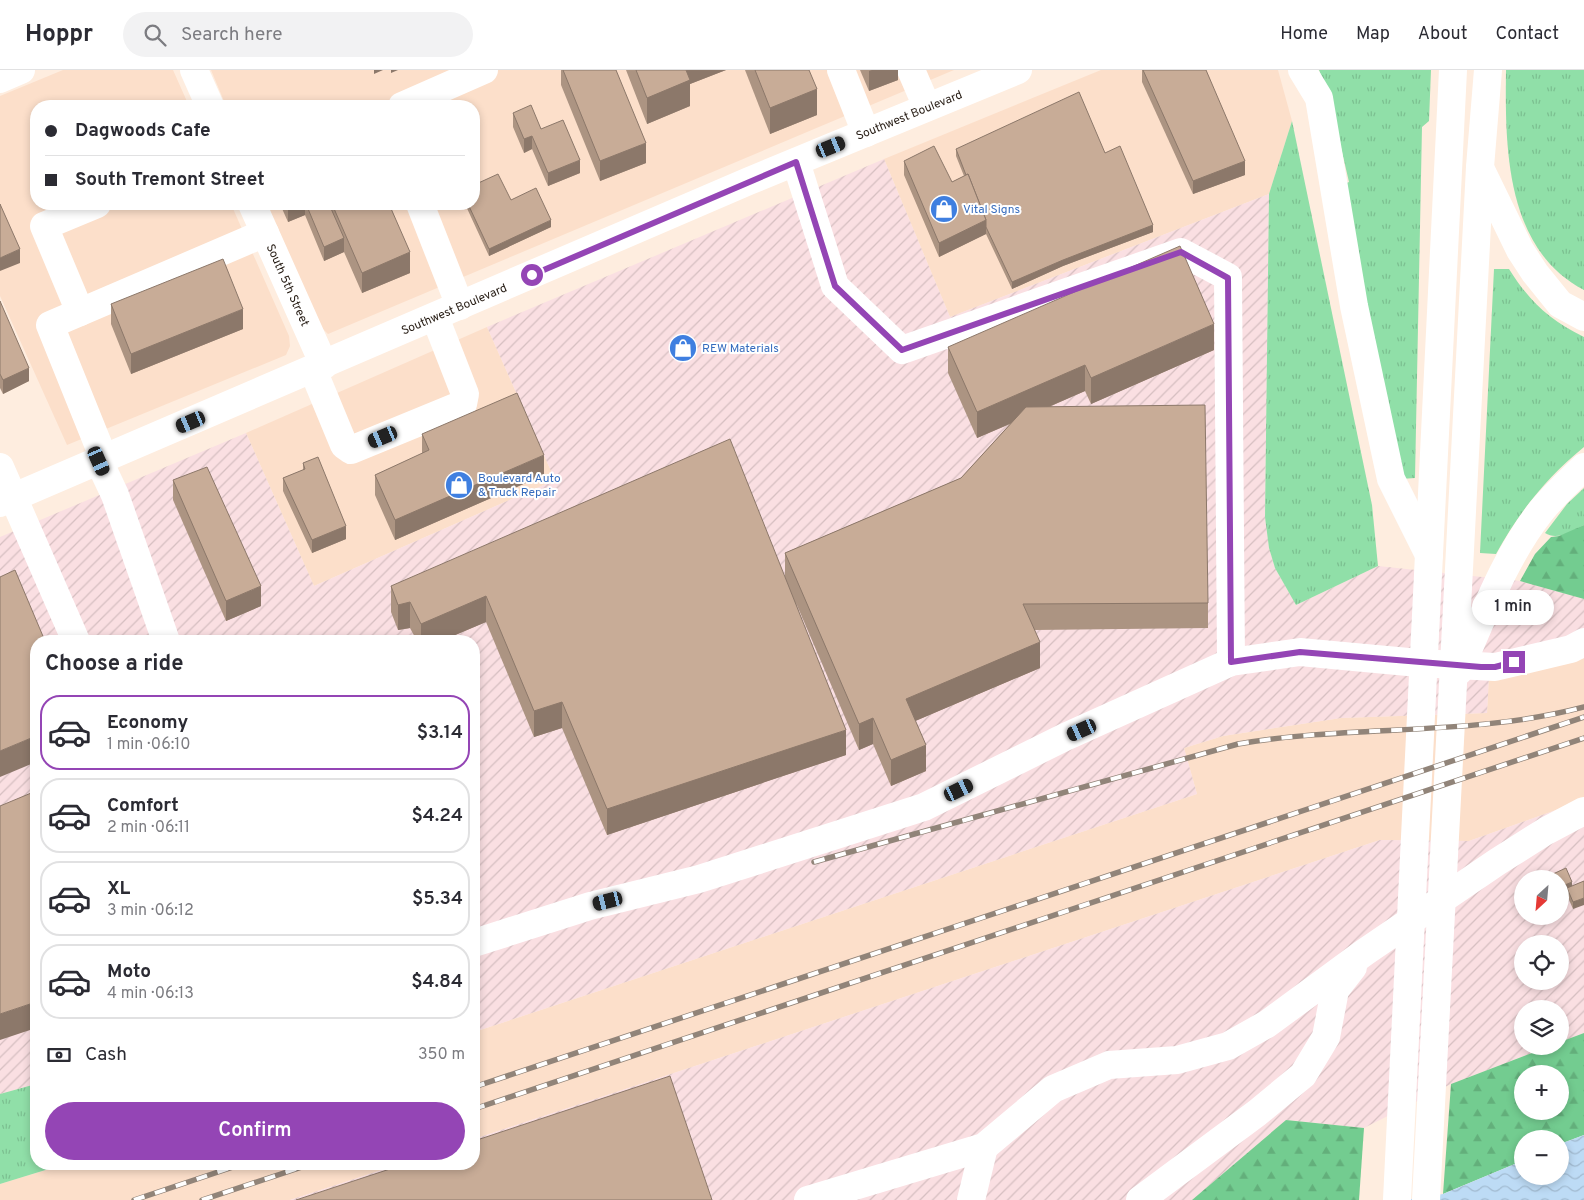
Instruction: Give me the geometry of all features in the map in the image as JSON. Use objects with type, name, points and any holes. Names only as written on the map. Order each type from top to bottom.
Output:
[{"type":"main road","points":[[0,79],[22,70]]},
{"type":"main road","points":[[194,70],[207,100]]},
{"type":"main road","points":[[416,100],[484,70]]},
{"type":"main road","points":[[841,70],[866,133]]},
{"type":"main road","points":[[911,70],[927,107]]},
{"type":"main road","name":"Southwest Boulevard","points":[[7,500],[927,107],[991,75],[1018,70]]},
{"type":"main road","points":[[1302,70],[1318,98],[1354,306],[1390,479],[1429,566]]},
{"type":"main road","points":[[1397,1200],[1453,70]]},
{"type":"main road","points":[[1426,1200],[1480,167],[1488,70]]},
{"type":"main road","points":[[796,162],[835,286],[902,350],[1181,252],[1228,278],[1231,662]]},
{"type":"main road","points":[[1480,167],[1520,250],[1535,273],[1560,304],[1584,317]]},
{"type":"main road","points":[[80,312],[44,226],[83,210]]},
{"type":"main road","name":"South 5th Street","points":[[255,210],[318,368],[344,445],[351,450],[463,404],[466,394],[448,312]]},
{"type":"main road","points":[[422,210],[448,312]]},
{"type":"main road","points":[[164,635],[115,495],[50,325],[265,233]]},
{"type":"main road","points":[[0,467],[7,500],[73,635]]},
{"type":"main road","points":[[1453,683],[1500,576],[1541,511],[1584,467]]},
{"type":"main road","points":[[480,940],[590,906],[699,879],[924,807],[1065,737],[1231,662],[1300,652],[1419,663],[1495,667],[1570,649],[1584,642]]},
{"type":"main road","points":[[808,1200],[984,1147],[1053,1089],[1108,1065],[1177,1060],[1228,1046],[1267,1024],[1364,952],[1505,857],[1546,831],[1584,811]]},
{"type":"main road","points":[[1140,1200],[1257,1113],[1303,1075],[1326,1037],[1335,990],[1364,952]]},
{"type":"main road","points":[[971,1200],[984,1147]]},
{"type":"shaded area","points":[[63,70],[173,70],[186,100],[30,100],[30,210],[234,210],[289,336],[290,346],[286,355],[67,445],[0,296],[0,96]]},
{"type":"shaded area","points":[[211,70],[954,70],[328,334],[318,324],[270,210],[480,210],[480,100],[224,100]]},
{"type":"shaded area","points":[[1101,70],[1278,70],[1292,121],[1269,194],[950,317],[884,159]]},
{"type":"shaded area","points":[[884,159],[950,317],[1269,194],[1265,517],[1269,548],[1275,568],[1296,605],[1378,566],[1520,581],[1584,599],[1584,658],[1552,666],[1489,675],[1487,713],[1341,718],[1223,736],[1184,748],[1197,794],[480,1030],[480,635],[30,635],[30,1086],[0,1094],[0,537],[246,433],[314,586],[555,480],[487,327]]},
{"type":"shaded area","points":[[487,327],[555,480],[314,586],[246,433]]},
{"type":"shaded area","points":[[1584,658],[1584,800],[1469,841],[1380,840],[480,1137],[480,1030],[1197,794],[1184,748],[1223,736],[1341,718],[1487,713],[1489,675],[1552,666]]},
{"type":"shaded area","points":[[1584,800],[1584,1033],[1569,1039],[1569,1000],[1514,1000],[1514,1055],[1527,1055],[1451,1084],[1364,1128],[1286,1120],[1192,1200],[290,1200],[382,1170],[480,1170],[480,1137],[1380,840],[1469,841]]},
{"type":"shaded area","points":[[46,1170],[382,1170],[290,1200],[0,1200],[0,1184]]},
{"type":"green space","points":[[1319,70],[1431,70],[1429,121],[1422,127],[1415,478],[1401,479],[1339,186],[1349,182],[1329,96]]},
{"type":"green space","points":[[1506,70],[1584,70],[1584,290],[1558,272],[1538,249],[1524,223],[1509,163]]},
{"type":"green space","points":[[1292,121],[1372,505],[1378,566],[1296,605],[1275,568],[1269,548],[1265,517],[1269,194]]},
{"type":"green space","points":[[1494,269],[1509,269],[1541,309],[1560,324],[1584,337],[1584,447],[1558,470],[1535,496],[1514,524],[1496,554],[1480,553]]},
{"type":"green space","points":[[1584,488],[1584,525],[1559,536],[1545,533],[1567,504]]},
{"type":"green space","points":[[1584,525],[1584,599],[1520,581],[1535,554],[1551,537],[1559,536]]},
{"type":"green space","points":[[1584,1033],[1584,1135],[1569,1141],[1569,1130],[1514,1130],[1514,1164],[1443,1194],[1451,1084],[1527,1055],[1569,1055],[1569,1039]]},
{"type":"green space","points":[[30,1086],[30,1170],[46,1170],[0,1184],[0,1094]]},
{"type":"green space","points":[[1286,1120],[1364,1128],[1359,1200],[1192,1200]]},
{"type":"water","points":[[1584,1135],[1584,1200],[1405,1200],[1443,1194],[1514,1164],[1514,1185],[1569,1185],[1569,1141]]},
{"type":"building","points":[[563,70],[616,70],[646,143],[600,161]]},
{"type":"building","points":[[636,70],[686,70],[690,80],[647,98]]},
{"type":"building","points":[[755,70],[809,70],[817,89],[770,108]]},
{"type":"building","points":[[1143,70],[1206,70],[1245,161],[1193,181]]},
{"type":"building","points":[[1079,92],[1105,153],[1120,146],[1153,225],[1012,282],[986,227],[986,220],[956,149]]},
{"type":"building","points":[[531,105],[541,129],[563,120],[580,160],[548,173],[532,136],[524,139],[513,113]]},
{"type":"building","points":[[934,146],[952,182],[968,174],[986,220],[939,243],[904,161]]},
{"type":"building","points":[[498,174],[511,200],[536,188],[551,220],[489,249],[471,210],[480,210],[480,182]]},
{"type":"building","points":[[0,204],[20,249],[0,258]]},
{"type":"building","points":[[309,210],[332,210],[344,238],[324,247]]},
{"type":"building","points":[[335,210],[392,210],[410,252],[362,273]]},
{"type":"building","points":[[1180,246],[1214,324],[1091,378],[1085,365],[977,412],[948,347]]},
{"type":"building","points":[[223,259],[243,309],[131,354],[111,304]]},
{"type":"building","points":[[0,301],[29,368],[3,380],[0,374]]},
{"type":"building","name":"Boulevard Auto & Truck Repair","points":[[517,393],[544,455],[395,520],[375,475],[429,450],[422,434]]},
{"type":"building","points":[[1205,405],[1208,603],[1023,604],[1040,642],[906,699],[926,745],[891,760],[873,718],[859,724],[785,553],[961,478],[1026,407]]},
{"type":"building","points":[[730,439],[846,730],[607,809],[562,702],[534,711],[486,596],[421,624],[410,602],[398,605],[391,586]]},
{"type":"building","points":[[318,457],[346,526],[312,540],[283,478],[305,469],[303,463]]},
{"type":"building","points":[[207,467],[261,586],[226,601],[173,480]]},
{"type":"building","points":[[15,570],[42,635],[30,635],[30,738],[0,751],[0,577]]},
{"type":"building","points":[[30,794],[30,1004],[0,1014],[0,806]]},
{"type":"building","points":[[1584,881],[1584,898],[1573,902],[1569,887]]},
{"type":"building","points":[[670,1076],[712,1200],[296,1200],[387,1170],[480,1170],[480,1139]]},
{"type":"railway","points":[[814,862],[1238,744],[1325,734],[1498,723],[1584,707]]},
{"type":"railway","points":[[480,1085],[1584,717]]},
{"type":"railway","points":[[480,1107],[1584,738]]},
{"type":"railway","points":[[134,1200],[224,1170]]},
{"type":"railway","points":[[202,1200],[293,1170]]},
{"type":"place","name":"Vital Signs","points":[[944,209]]},
{"type":"place","name":"REW Materials","points":[[683,348]]},
{"type":"place","name":"Boulevard Auto & Truck Repair","points":[[459,485]]},
{"type":"route","points":[[532,275],[796,162],[835,286],[902,350],[1181,252],[1228,278],[1231,662],[1300,652],[1481,667],[1495,667],[1514,662]]}]
